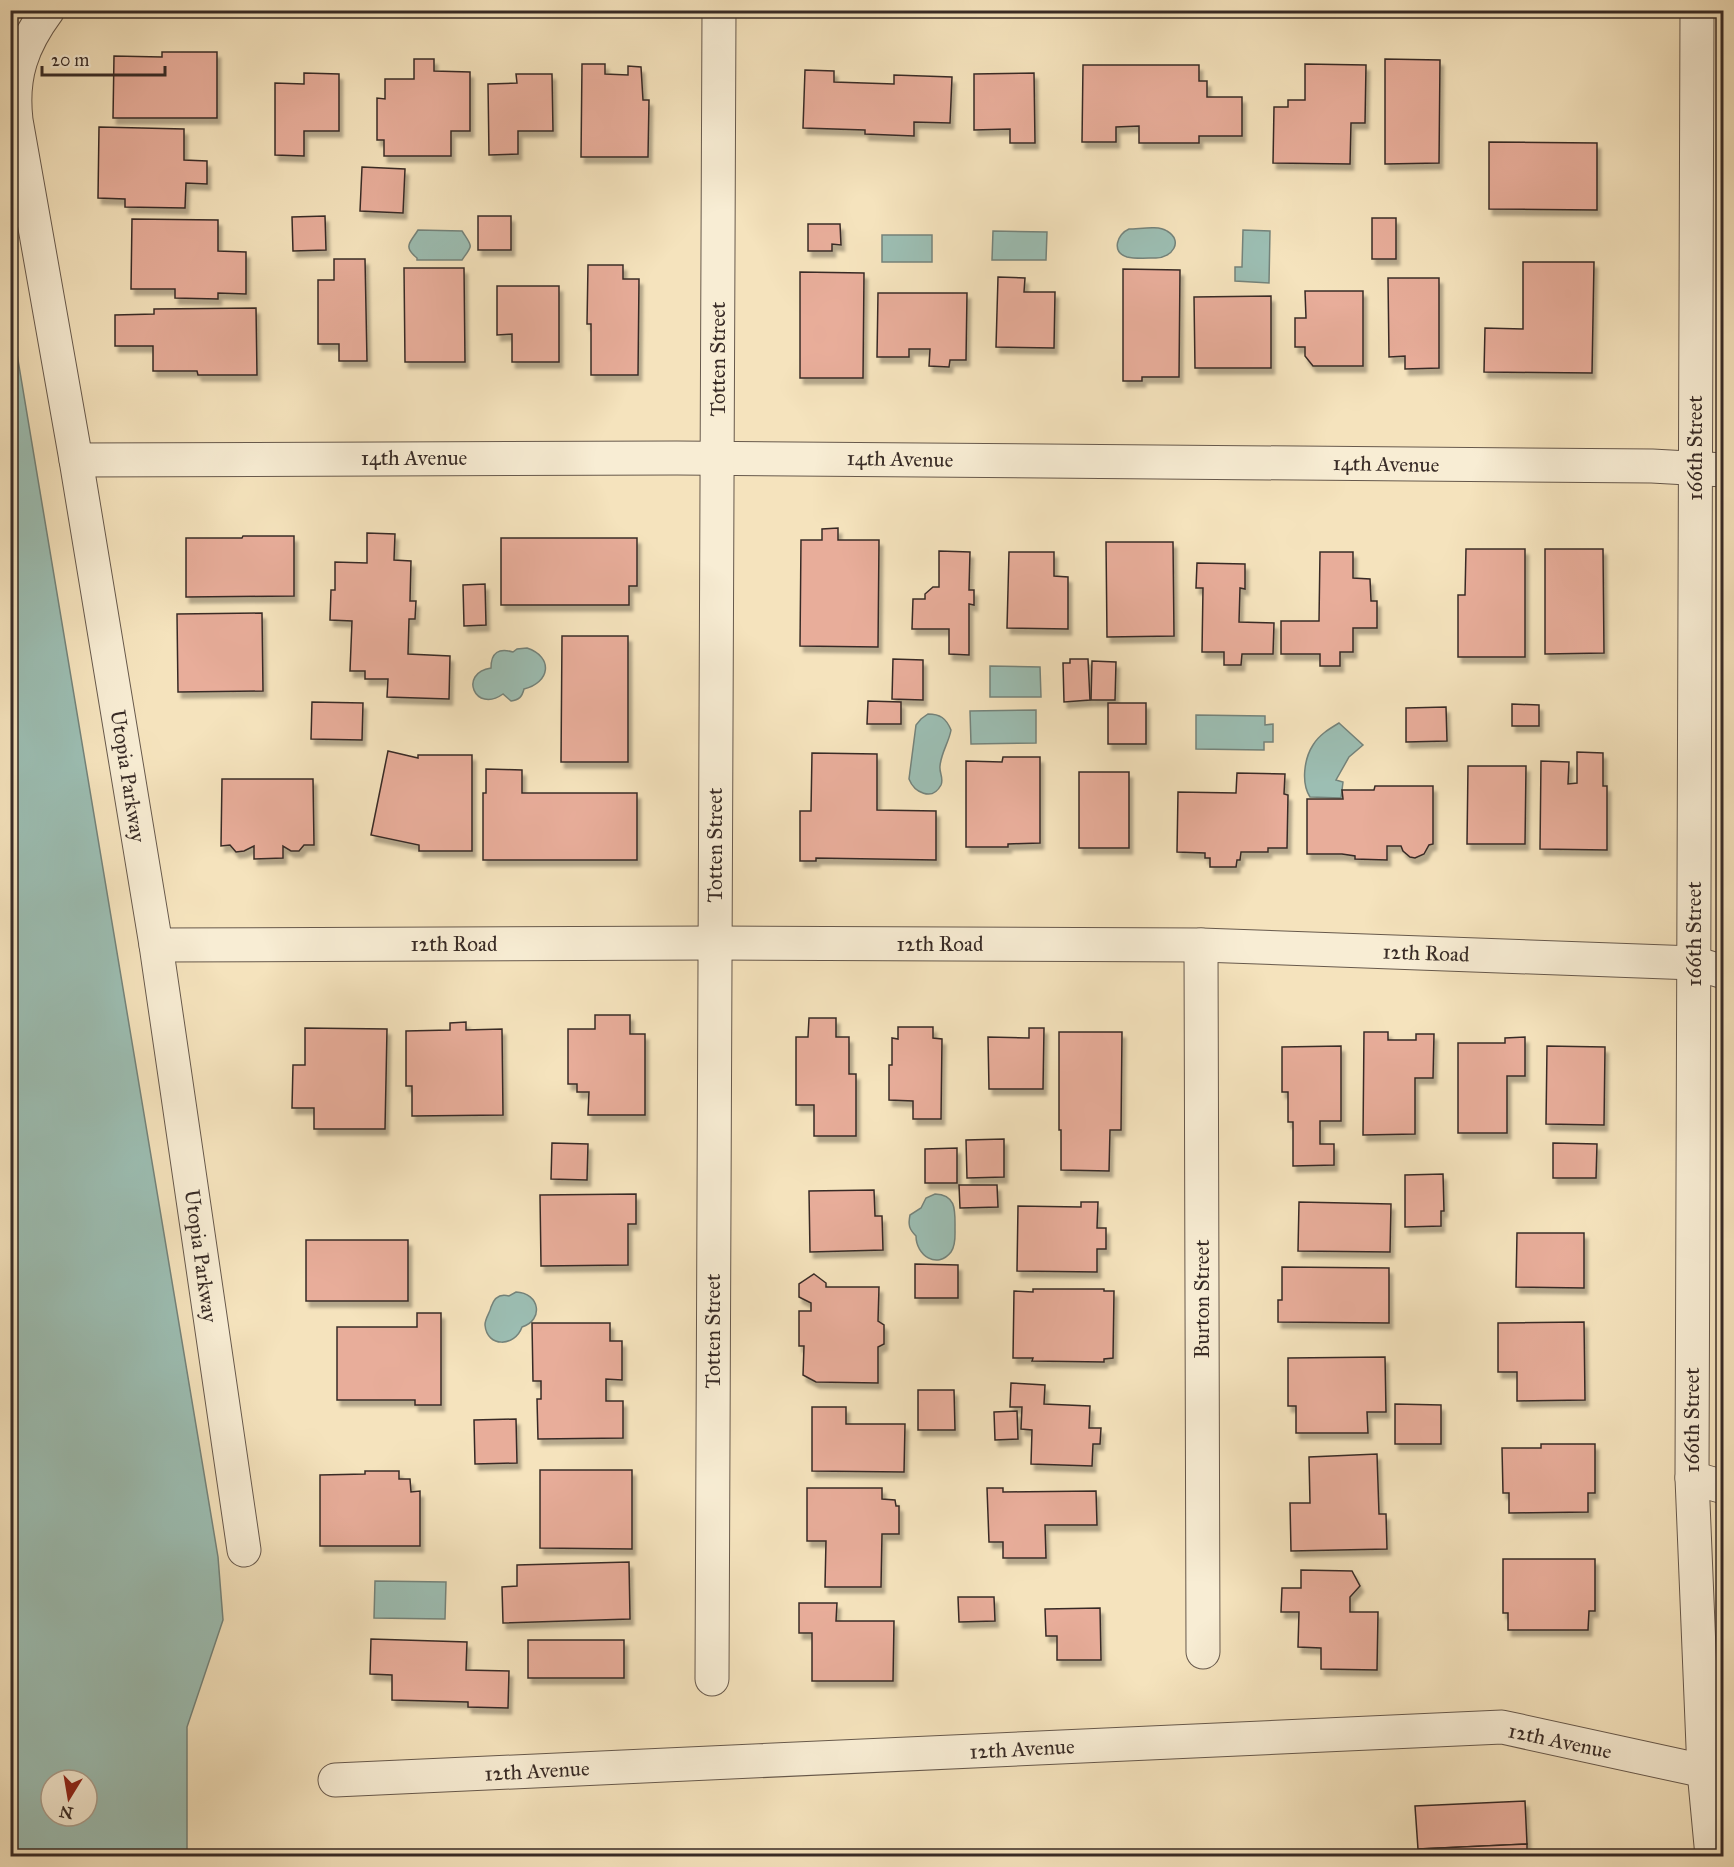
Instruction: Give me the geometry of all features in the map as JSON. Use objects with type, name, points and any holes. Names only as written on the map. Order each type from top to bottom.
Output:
[{"type":"street","name":"Utopia Parkway","points":[[48,10],[33,30],[20,60],[15,112],[76,460],[156,945],[244,1551]]},
{"type":"street","name":"Totten Street","points":[[712,1679],[719,10]]},
{"type":"street","name":"166th Street","points":[[1697,10],[1709,469],[1709,967],[1692,1478],[1704,1771],[1712,1857]]},
{"type":"street","name":"14th Avenue","points":[[76,460],[717,459],[1709,469]]},
{"type":"street","name":"12th Road","points":[[156,945],[1201,945],[1709,967]]},
{"type":"street","name":"Burton Street","points":[[1201,945],[1203,1653]]},
{"type":"street","points":[[1692,1478],[1724,1487]]},
{"type":"street","name":"12th Avenue","points":[[335,1780],[1502,1727],[1704,1771]]},
{"type":"water","points":[[1129,229],[1163,229],[1175,239],[1174,248],[1167,255],[1156,258],[1122,255],[1117,247],[1119,239]]},
{"type":"water","points":[[418,230],[462,231],[470,243],[470,248],[462,260],[417,260],[409,244]]},
{"type":"water","points":[[1243,230],[1270,231],[1269,283],[1235,281],[1235,267],[1242,267]]},
{"type":"water","points":[[993,231],[1047,232],[1046,260],[992,260]]},
{"type":"water","points":[[882,235],[932,235],[932,262],[882,262]]},
{"type":"water","points":[[10,312],[218,1557],[223,1620],[187,1727],[187,1856],[11,1856]]},
{"type":"water","points":[[527,648],[542,657],[545,663],[543,676],[539,681],[524,689],[520,698],[514,701],[503,694],[493,699],[478,696],[473,684],[475,677],[481,671],[491,668],[492,658],[497,652],[513,652]]},
{"type":"water","points":[[990,666],[1040,667],[1041,697],[990,697]]},
{"type":"water","points":[[1036,710],[1036,743],[971,744],[970,711]]},
{"type":"water","points":[[928,714],[942,718],[951,730],[941,761],[941,785],[933,793],[928,794],[915,788],[909,779],[916,725]]},
{"type":"water","points":[[1196,715],[1265,716],[1265,725],[1273,724],[1273,742],[1264,742],[1264,750],[1196,749]]},
{"type":"water","points":[[1339,723],[1363,745],[1349,757],[1336,780],[1343,782],[1341,798],[1310,797],[1305,778],[1310,751],[1321,735]]},
{"type":"water","points":[[935,1194],[947,1197],[951,1201],[955,1216],[954,1246],[951,1252],[940,1260],[928,1258],[923,1254],[909,1224],[910,1215],[921,1208],[926,1198]]},
{"type":"water","points":[[516,1292],[530,1297],[534,1302],[536,1313],[534,1319],[522,1327],[514,1338],[502,1342],[496,1341],[487,1333],[485,1325],[492,1304],[500,1296],[509,1296]]},
{"type":"water","points":[[375,1581],[446,1582],[445,1619],[374,1618]]},
{"type":"building","points":[[162,52],[217,52],[217,118],[113,118],[114,56],[162,57]]},
{"type":"building","points":[[414,59],[434,59],[434,71],[470,72],[470,131],[451,131],[451,156],[384,156],[384,140],[377,140],[377,98],[385,99],[385,79],[414,79]]},
{"type":"building","points":[[1385,59],[1440,60],[1439,163],[1385,164]]},
{"type":"building","points":[[582,64],[605,64],[605,74],[628,75],[628,66],[641,67],[643,100],[649,100],[648,157],[581,157]]},
{"type":"building","points":[[1305,64],[1366,65],[1365,123],[1351,123],[1350,164],[1273,163],[1274,107],[1288,107],[1288,100],[1305,100]]},
{"type":"building","points":[[1083,65],[1199,65],[1199,81],[1207,81],[1207,97],[1242,97],[1242,136],[1199,136],[1199,143],[1139,143],[1139,126],[1116,127],[1116,142],[1082,142]]},
{"type":"building","points":[[805,70],[834,71],[834,82],[894,84],[894,75],[952,77],[950,123],[914,122],[914,136],[865,134],[865,130],[803,128]]},
{"type":"building","points":[[304,73],[339,74],[339,131],[304,131],[304,156],[275,155],[275,83],[304,84]]},
{"type":"building","points":[[1034,73],[1035,143],[1010,143],[1010,129],[974,130],[974,74]]},
{"type":"building","points":[[516,74],[552,74],[553,131],[518,131],[518,154],[489,155],[488,84],[517,83]]},
{"type":"building","points":[[99,127],[184,129],[184,160],[207,161],[207,184],[186,183],[185,208],[125,207],[125,199],[98,198]]},
{"type":"building","points":[[1489,142],[1597,143],[1597,210],[1489,209]]},
{"type":"building","points":[[362,167],[405,169],[403,213],[360,211]]},
{"type":"building","points":[[325,216],[326,250],[293,251],[292,217]]},
{"type":"building","points":[[478,216],[511,216],[511,250],[478,250]]},
{"type":"building","points":[[1372,218],[1396,218],[1396,259],[1372,259]]},
{"type":"building","points":[[132,219],[218,220],[218,251],[246,252],[246,294],[218,293],[218,299],[175,298],[175,289],[131,289]]},
{"type":"building","points":[[808,224],[840,224],[841,245],[832,244],[832,251],[808,251]]},
{"type":"building","points":[[334,259],[365,259],[367,361],[339,361],[339,344],[318,344],[318,280],[334,280]]},
{"type":"building","points":[[1523,262],[1594,262],[1592,373],[1484,372],[1485,328],[1523,329]]},
{"type":"building","points":[[588,265],[623,265],[623,279],[639,279],[638,375],[591,375],[591,324],[587,324]]},
{"type":"building","points":[[404,268],[464,268],[465,362],[405,362]]},
{"type":"building","points":[[1123,269],[1180,270],[1179,377],[1142,377],[1142,381],[1123,381]]},
{"type":"building","points":[[800,272],[864,273],[863,378],[800,378]]},
{"type":"building","points":[[998,277],[1025,278],[1024,292],[1055,292],[1054,348],[996,347]]},
{"type":"building","points":[[1388,278],[1439,278],[1439,368],[1405,369],[1405,356],[1389,357]]},
{"type":"building","points":[[497,286],[559,286],[559,362],[512,362],[512,334],[497,335]]},
{"type":"building","points":[[1305,291],[1363,291],[1363,366],[1313,366],[1305,356],[1305,347],[1295,347],[1295,318],[1306,318]]},
{"type":"building","points":[[878,293],[967,293],[966,360],[950,360],[949,367],[929,366],[930,349],[909,349],[909,357],[877,357]]},
{"type":"building","points":[[1271,296],[1271,368],[1195,368],[1194,297]]},
{"type":"building","points":[[256,308],[257,375],[198,375],[197,371],[153,371],[153,346],[115,346],[115,315],[154,314],[154,309]]},
{"type":"building","points":[[838,528],[838,540],[879,540],[878,647],[800,646],[801,540],[822,540],[822,529]]},
{"type":"building","points":[[367,533],[395,534],[394,560],[411,561],[410,601],[416,601],[415,619],[409,619],[408,654],[450,656],[449,699],[387,697],[388,679],[365,679],[365,671],[350,671],[352,621],[330,620],[331,590],[335,590],[335,562],[367,563]]},
{"type":"building","points":[[243,536],[294,536],[294,596],[186,597],[186,538],[242,538]]},
{"type":"building","points":[[501,538],[637,538],[637,586],[629,586],[629,605],[501,605]]},
{"type":"building","points":[[1106,542],[1173,542],[1174,636],[1107,637]]},
{"type":"building","points":[[1466,549],[1525,549],[1525,657],[1458,657],[1458,595],[1465,595]]},
{"type":"building","points":[[1545,549],[1603,549],[1604,653],[1545,654]]},
{"type":"building","points":[[939,551],[970,552],[969,590],[974,590],[974,605],[969,604],[969,655],[949,654],[949,629],[912,629],[913,599],[925,599],[925,594],[933,587],[939,587]]},
{"type":"building","points":[[1009,552],[1054,552],[1054,576],[1068,577],[1068,629],[1007,628]]},
{"type":"building","points":[[1320,552],[1353,552],[1353,578],[1370,579],[1371,601],[1377,601],[1377,628],[1353,628],[1353,652],[1340,652],[1340,666],[1320,666],[1320,654],[1281,654],[1281,621],[1319,621]]},
{"type":"building","points":[[1197,563],[1245,564],[1245,589],[1240,588],[1239,622],[1274,623],[1273,654],[1242,654],[1241,665],[1224,665],[1224,652],[1202,652],[1203,588],[1196,588]]},
{"type":"building","points":[[485,584],[486,625],[464,626],[463,585]]},
{"type":"building","points":[[262,613],[263,691],[178,692],[177,614]]},
{"type":"building","points":[[562,636],[628,636],[628,762],[561,762]]},
{"type":"building","points":[[893,659],[923,660],[923,700],[892,699]]},
{"type":"building","points":[[1070,659],[1088,659],[1090,700],[1064,702],[1063,663],[1070,663]]},
{"type":"building","points":[[1092,661],[1116,662],[1115,700],[1091,700]]},
{"type":"building","points":[[868,701],[901,702],[901,724],[867,724]]},
{"type":"building","points":[[312,702],[363,703],[362,740],[311,739]]},
{"type":"building","points":[[1108,703],[1146,703],[1146,744],[1108,744]]},
{"type":"building","points":[[1512,704],[1539,705],[1539,726],[1512,726]]},
{"type":"building","points":[[1446,707],[1447,741],[1406,742],[1406,708]]},
{"type":"building","points":[[388,751],[418,758],[418,755],[472,755],[472,851],[419,851],[419,845],[371,835]]},
{"type":"building","points":[[1577,752],[1603,753],[1603,786],[1607,786],[1607,850],[1540,849],[1541,761],[1569,762],[1568,784],[1577,783]]},
{"type":"building","points":[[812,753],[877,754],[877,810],[936,811],[936,860],[816,858],[816,861],[800,861],[800,811],[811,811]]},
{"type":"building","points":[[1003,757],[1040,757],[1040,843],[1008,844],[1008,847],[966,847],[966,761],[1002,762]]},
{"type":"building","points":[[1468,766],[1526,766],[1525,844],[1467,844]]},
{"type":"building","points":[[486,769],[522,770],[522,793],[637,793],[637,860],[483,860],[483,793],[486,793]]},
{"type":"building","points":[[1079,772],[1129,772],[1129,848],[1079,848]]},
{"type":"building","points":[[1237,773],[1285,774],[1284,794],[1288,795],[1287,848],[1268,848],[1268,852],[1241,852],[1236,867],[1210,867],[1210,858],[1205,858],[1205,853],[1177,852],[1178,792],[1236,793]]},
{"type":"building","points":[[222,779],[313,779],[314,845],[304,845],[299,851],[291,851],[283,846],[283,858],[254,859],[254,846],[236,852],[230,845],[221,846]]},
{"type":"building","points":[[1375,786],[1433,786],[1433,844],[1429,845],[1424,854],[1415,858],[1410,857],[1401,846],[1387,846],[1387,860],[1355,859],[1355,856],[1342,854],[1307,854],[1307,799],[1343,799],[1342,790],[1374,790]]},
{"type":"building","points":[[595,1015],[630,1015],[630,1034],[645,1034],[645,1115],[588,1115],[589,1092],[577,1092],[577,1084],[568,1084],[568,1029],[595,1029]]},
{"type":"building","points":[[809,1018],[836,1018],[836,1037],[849,1037],[849,1074],[856,1074],[856,1136],[814,1136],[814,1105],[796,1105],[796,1037],[808,1037]]},
{"type":"building","points":[[466,1022],[466,1030],[502,1029],[503,1115],[412,1116],[412,1086],[406,1086],[406,1031],[450,1030],[450,1023]]},
{"type":"building","points":[[898,1027],[933,1027],[933,1038],[942,1039],[941,1119],[913,1119],[913,1101],[889,1100],[892,1038],[898,1039]]},
{"type":"building","points":[[305,1028],[387,1029],[385,1129],[314,1129],[314,1108],[292,1108],[293,1065],[305,1065]]},
{"type":"building","points":[[1029,1028],[1044,1028],[1043,1089],[989,1089],[988,1037],[1029,1038]]},
{"type":"building","points":[[1059,1032],[1122,1032],[1121,1130],[1110,1130],[1109,1171],[1061,1170]]},
{"type":"building","points":[[1364,1032],[1388,1032],[1388,1040],[1416,1040],[1416,1034],[1434,1034],[1433,1078],[1415,1078],[1415,1134],[1363,1135]]},
{"type":"building","points":[[1525,1037],[1525,1076],[1507,1076],[1507,1133],[1458,1133],[1458,1043],[1505,1043],[1505,1038]]},
{"type":"building","points":[[1341,1046],[1341,1121],[1320,1121],[1320,1144],[1334,1144],[1334,1165],[1293,1166],[1293,1122],[1288,1122],[1288,1092],[1282,1092],[1282,1047]]},
{"type":"building","points":[[1547,1046],[1605,1047],[1604,1125],[1546,1124]]},
{"type":"building","points":[[1004,1139],[1004,1177],[967,1178],[966,1140]]},
{"type":"building","points":[[552,1143],[588,1144],[587,1180],[551,1179]]},
{"type":"building","points":[[1553,1143],[1597,1144],[1596,1178],[1553,1178]]},
{"type":"building","points":[[957,1148],[957,1183],[925,1183],[925,1149]]},
{"type":"building","points":[[1443,1174],[1444,1211],[1441,1211],[1441,1226],[1405,1227],[1405,1175]]},
{"type":"building","points":[[959,1185],[997,1185],[998,1207],[960,1208]]},
{"type":"building","points":[[874,1190],[875,1216],[882,1216],[883,1250],[810,1252],[809,1191]]},
{"type":"building","points":[[636,1194],[636,1224],[628,1224],[628,1265],[541,1266],[540,1195]]},
{"type":"building","points":[[1081,1202],[1098,1202],[1097,1228],[1106,1228],[1106,1249],[1097,1249],[1097,1272],[1017,1271],[1018,1206],[1081,1207]]},
{"type":"building","points":[[1299,1202],[1391,1204],[1390,1252],[1298,1251]]},
{"type":"building","points":[[1517,1233],[1584,1233],[1584,1288],[1516,1287]]},
{"type":"building","points":[[306,1240],[408,1240],[408,1301],[306,1301]]},
{"type":"building","points":[[915,1264],[958,1265],[958,1298],[915,1298]]},
{"type":"building","points":[[1282,1267],[1389,1268],[1389,1323],[1278,1322],[1278,1300],[1282,1300]]},
{"type":"building","points":[[814,1274],[826,1283],[826,1287],[879,1287],[878,1321],[884,1325],[884,1344],[878,1347],[878,1383],[816,1382],[803,1375],[804,1346],[799,1346],[799,1311],[811,1311],[811,1303],[799,1297],[799,1284]]},
{"type":"building","points":[[1033,1289],[1114,1291],[1113,1358],[1104,1359],[1104,1362],[1032,1361],[1033,1358],[1013,1358],[1014,1291],[1033,1292]]},
{"type":"building","points":[[417,1313],[441,1313],[441,1405],[415,1405],[415,1400],[337,1400],[337,1327],[417,1327]]},
{"type":"building","points":[[1584,1322],[1585,1400],[1517,1401],[1517,1372],[1498,1372],[1498,1323]]},
{"type":"building","points":[[532,1323],[610,1323],[610,1341],[622,1341],[622,1380],[606,1379],[606,1401],[623,1401],[623,1438],[538,1439],[537,1399],[541,1399],[541,1381],[533,1381]]},
{"type":"building","points":[[1385,1357],[1386,1412],[1367,1412],[1368,1433],[1296,1433],[1296,1406],[1288,1406],[1288,1358]]},
{"type":"building","points":[[1011,1383],[1045,1385],[1044,1404],[1090,1406],[1089,1428],[1101,1428],[1100,1444],[1093,1444],[1092,1466],[1031,1464],[1032,1430],[1021,1429],[1022,1407],[1010,1407]]},
{"type":"building","points":[[918,1390],[954,1390],[955,1430],[918,1430]]},
{"type":"building","points":[[1395,1404],[1441,1405],[1441,1444],[1395,1444]]},
{"type":"building","points":[[812,1407],[846,1407],[846,1424],[905,1424],[904,1472],[812,1471]]},
{"type":"building","points":[[1017,1411],[1018,1439],[995,1440],[994,1412]]},
{"type":"building","points":[[516,1419],[517,1463],[475,1464],[474,1420]]},
{"type":"building","points":[[1541,1444],[1595,1444],[1595,1493],[1588,1493],[1588,1512],[1509,1513],[1509,1493],[1503,1493],[1502,1448],[1541,1448]]},
{"type":"building","points":[[1377,1454],[1379,1514],[1386,1514],[1387,1549],[1291,1551],[1290,1503],[1310,1503],[1309,1457]]},
{"type":"building","points":[[540,1470],[632,1470],[632,1549],[540,1548]]},
{"type":"building","points":[[365,1471],[399,1471],[399,1479],[410,1479],[411,1492],[420,1491],[420,1546],[320,1546],[320,1475],[365,1474]]},
{"type":"building","points":[[807,1488],[882,1488],[882,1499],[895,1500],[896,1506],[899,1506],[899,1534],[882,1534],[881,1587],[825,1587],[826,1541],[807,1541]]},
{"type":"building","points":[[987,1488],[1003,1488],[1003,1492],[1096,1491],[1097,1525],[1045,1525],[1046,1558],[1003,1558],[1003,1542],[989,1542]]},
{"type":"building","points":[[1503,1559],[1595,1559],[1595,1611],[1589,1611],[1588,1630],[1508,1630],[1508,1613],[1503,1613]]},
{"type":"building","points":[[629,1562],[630,1619],[503,1623],[502,1587],[517,1586],[517,1565]]},
{"type":"building","points":[[1301,1570],[1352,1571],[1360,1586],[1350,1597],[1350,1612],[1378,1612],[1377,1670],[1321,1669],[1321,1648],[1298,1647],[1299,1612],[1281,1612],[1282,1588],[1301,1588]]},
{"type":"building","points":[[958,1597],[994,1597],[995,1621],[959,1622]]},
{"type":"building","points":[[799,1603],[837,1603],[836,1621],[894,1621],[893,1681],[812,1681],[812,1633],[799,1633]]},
{"type":"building","points":[[1100,1608],[1101,1660],[1057,1660],[1057,1636],[1046,1636],[1045,1609]]},
{"type":"building","points":[[371,1639],[467,1642],[466,1670],[509,1671],[508,1708],[468,1707],[468,1702],[392,1700],[392,1675],[370,1674]]},
{"type":"building","points":[[528,1640],[624,1640],[624,1678],[528,1678]]},
{"type":"building","points":[[1525,1801],[1527,1844],[1418,1849],[1415,1806]]},
{"type":"building","points":[[1527,1844],[1527,1856],[1418,1856],[1418,1849]]}]
